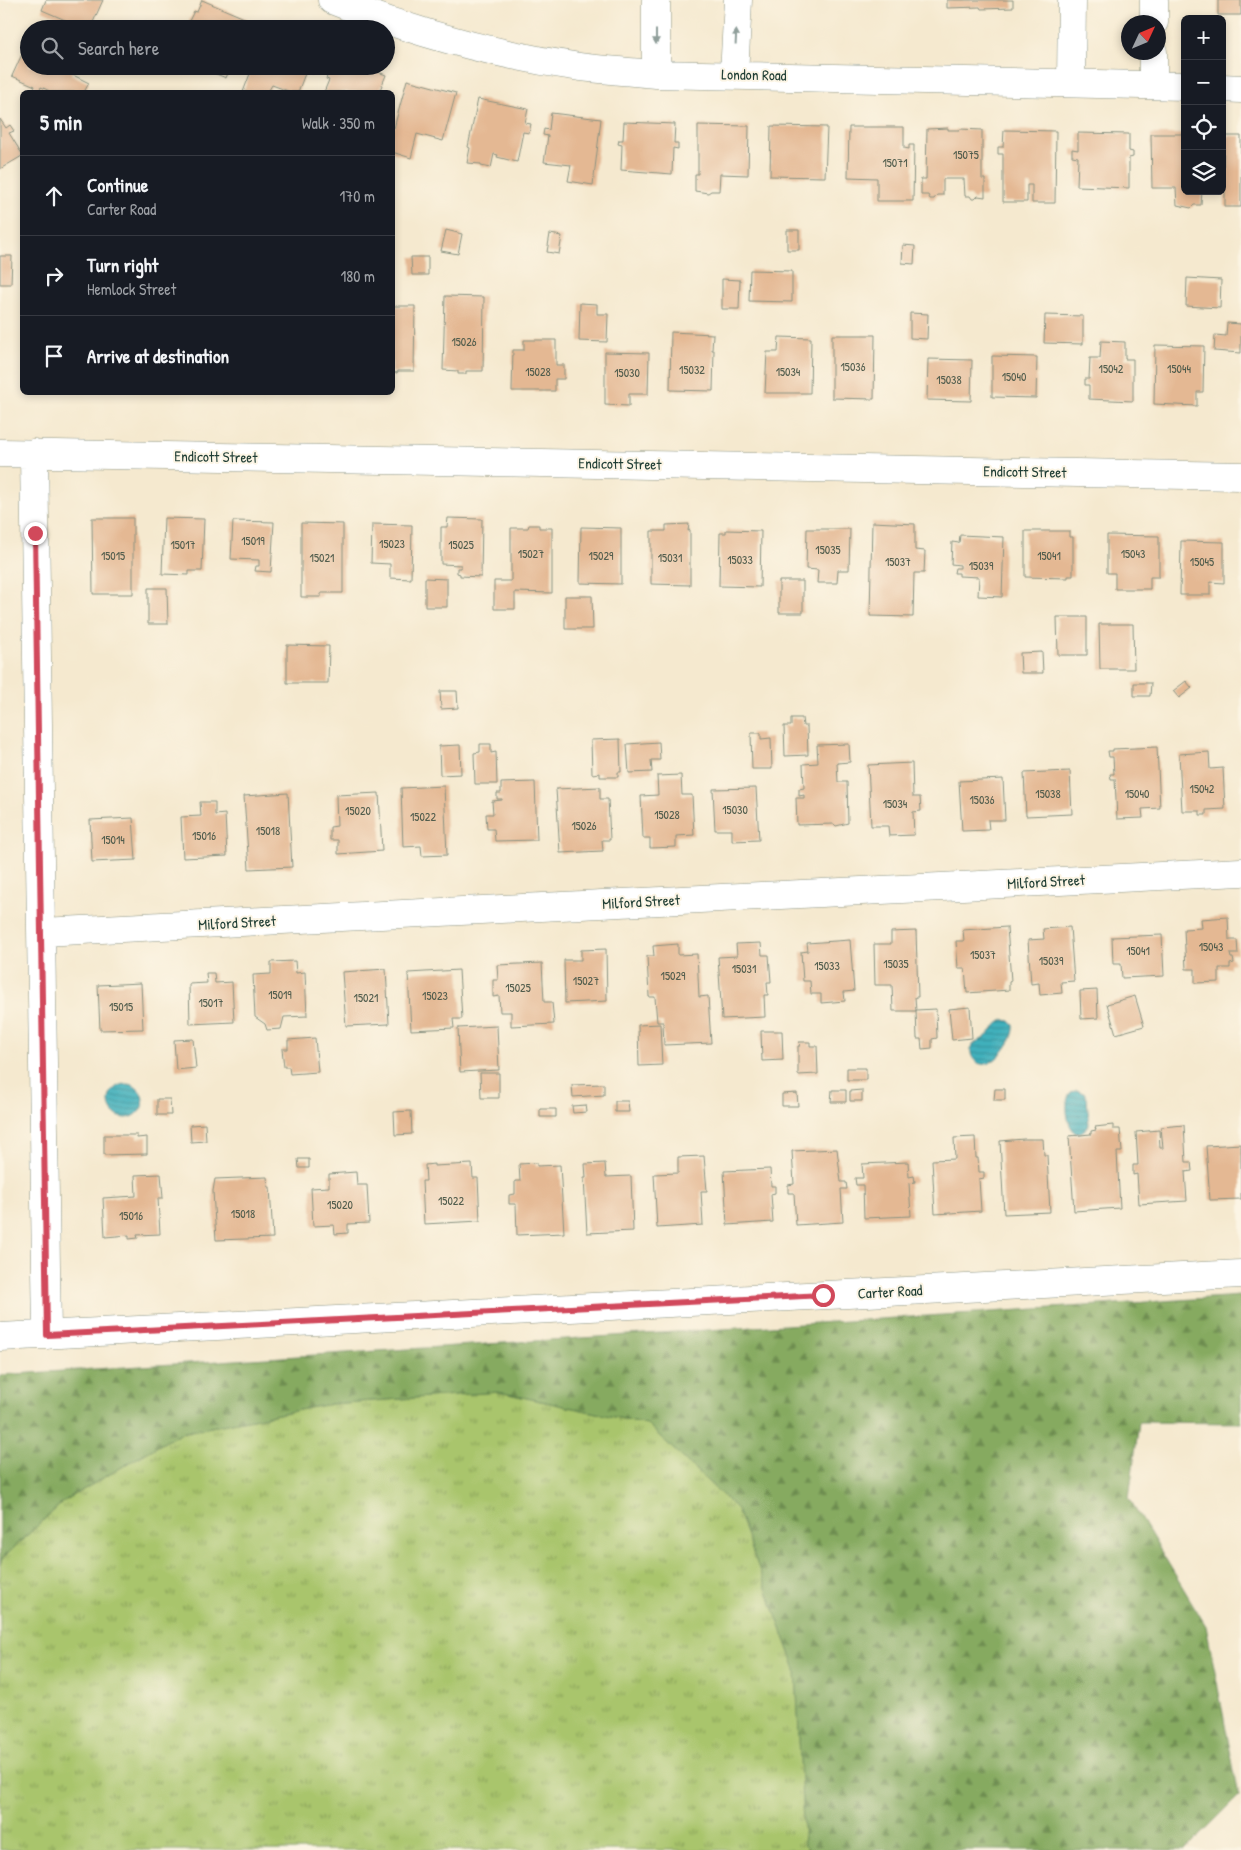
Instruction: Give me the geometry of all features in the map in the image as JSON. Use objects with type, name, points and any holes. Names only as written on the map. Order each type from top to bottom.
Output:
[{"type":"street","name":"London Road","points":[[332,0],[387,20]]},
{"type":"street","points":[[656,0],[656,74]]},
{"type":"street","points":[[734,75],[738,0]]},
{"type":"street","points":[[1070,83],[1072,0]]},
{"type":"street","points":[[1154,0],[1154,15]]},
{"type":"street","name":"London Road","points":[[395,23],[436,36],[506,53],[580,67],[656,74],[1181,86]]},
{"type":"street","points":[[1153,60],[1153,85]]},
{"type":"street","points":[[1226,88],[1241,89]]},
{"type":"street","name":"Endicott Street","points":[[0,453],[1241,476]]},
{"type":"street","points":[[34,454],[47,1335]]},
{"type":"street","name":"Milford Street","points":[[42,932],[1241,872]]},
{"type":"street","name":"Carter Road","points":[[0,1337],[1241,1274]]},
{"type":"green space","points":[[1241,1296],[1241,1423],[1139,1422],[1129,1498],[1206,1626],[1239,1796],[1185,1850],[808,1850],[804,1846],[796,1669],[737,1509],[647,1424],[499,1392],[330,1404],[180,1433],[64,1501],[2,1559],[0,1565],[0,1375]]},
{"type":"green space","points":[[499,1392],[647,1424],[737,1509],[796,1669],[804,1846],[808,1850],[0,1850],[0,1565],[2,1559],[64,1501],[180,1433],[330,1404]]},
{"type":"water","points":[[1004,1020],[1010,1021],[1014,1025],[1012,1036],[1006,1048],[991,1062],[982,1064],[976,1062],[971,1053],[973,1045],[987,1036],[998,1023]]},
{"type":"water","points":[[126,1084],[138,1089],[143,1101],[138,1113],[126,1118],[114,1113],[109,1101],[114,1089]]},
{"type":"water","points":[[1077,1090],[1085,1094],[1087,1098],[1089,1125],[1083,1131],[1078,1132],[1073,1130],[1070,1125],[1067,1111],[1069,1096]]},
{"type":"building","points":[[46,0],[103,0],[94,20],[65,20],[42,10]]},
{"type":"building","points":[[202,0],[249,20],[190,20],[194,11],[197,12]]},
{"type":"building","points":[[947,0],[1013,0],[1013,8],[947,8]]},
{"type":"building","points":[[1218,0],[1241,0],[1241,15],[1218,15]]},
{"type":"building","points":[[20,59],[20,75],[73,75],[89,83],[85,90],[48,90],[41,87],[40,90],[33,90],[35,86],[12,76]]},
{"type":"building","points":[[250,75],[304,75],[299,90],[286,90],[272,85],[269,90],[244,90]]},
{"type":"building","points":[[328,75],[386,75],[380,90],[325,90],[329,80],[326,79]]},
{"type":"building","points":[[407,80],[456,93],[443,141],[417,134],[411,158],[395,153],[395,124]]},
{"type":"building","points":[[478,99],[528,109],[525,123],[531,124],[529,133],[523,132],[517,162],[497,157],[498,155],[494,154],[491,168],[481,166],[481,164],[467,163],[470,148],[468,147]]},
{"type":"building","points":[[551,113],[601,119],[593,185],[568,181],[571,165],[544,162],[548,136],[543,135],[544,129],[549,130]]},
{"type":"building","points":[[0,119],[6,128],[10,125],[14,131],[9,133],[20,151],[20,157],[0,169]]},
{"type":"building","points":[[624,122],[675,124],[674,143],[678,143],[678,149],[673,148],[672,174],[621,170],[622,145],[618,144],[619,140],[623,140]]},
{"type":"building","points":[[698,125],[749,126],[748,175],[720,174],[719,191],[708,193],[695,191],[695,174],[698,174]]},
{"type":"building","points":[[771,126],[827,127],[825,177],[770,176]]},
{"type":"building","points":[[849,127],[904,127],[904,148],[909,149],[909,145],[914,145],[913,201],[877,201],[877,178],[848,177]]},
{"type":"building","points":[[948,128],[948,130],[982,130],[982,179],[985,179],[985,197],[978,196],[972,199],[970,196],[965,196],[964,179],[943,179],[943,195],[937,195],[934,199],[930,199],[928,195],[921,195],[921,179],[926,179],[927,129]]},
{"type":"building","points":[[1004,130],[1056,131],[1055,203],[1032,203],[1032,185],[1027,185],[1027,202],[1003,202],[1003,154],[998,154],[998,147],[1003,147]]},
{"type":"building","points":[[1078,133],[1129,134],[1129,151],[1133,152],[1133,157],[1129,158],[1129,188],[1077,186],[1078,157],[1072,156],[1072,149],[1078,150]]},
{"type":"building","points":[[1151,134],[1181,134],[1181,195],[1202,195],[1201,205],[1194,205],[1191,208],[1177,205],[1176,188],[1152,188]]},
{"type":"building","points":[[1226,136],[1241,136],[1241,207],[1225,207]]},
{"type":"building","points":[[446,230],[462,234],[458,254],[441,251]]},
{"type":"building","points":[[787,230],[799,230],[799,250],[787,250]]},
{"type":"building","points":[[550,234],[562,236],[559,254],[547,252]]},
{"type":"building","points":[[903,245],[915,246],[914,264],[902,263]]},
{"type":"building","points":[[0,256],[12,256],[11,284],[0,284]]},
{"type":"building","points":[[411,257],[428,257],[428,275],[412,275]]},
{"type":"building","points":[[750,270],[792,271],[792,302],[749,301]]},
{"type":"building","points":[[1187,278],[1221,280],[1220,308],[1186,306]]},
{"type":"building","points":[[722,279],[740,280],[739,309],[722,309]]},
{"type":"building","points":[[445,296],[484,297],[483,371],[466,371],[466,374],[458,374],[458,371],[443,370]]},
{"type":"building","points":[[580,303],[597,304],[597,314],[608,314],[607,342],[579,341]]},
{"type":"building","points":[[395,306],[415,306],[414,371],[398,371],[395,373]]},
{"type":"building","points":[[910,313],[928,314],[927,339],[910,338]]},
{"type":"building","points":[[1045,315],[1083,316],[1083,344],[1044,343]]},
{"type":"building","points":[[1227,323],[1241,324],[1241,353],[1214,351],[1215,335],[1226,336]]},
{"type":"building","points":[[671,332],[713,334],[713,391],[670,390]]},
{"type":"building","points":[[832,335],[875,335],[874,399],[832,398]]},
{"type":"building","points":[[779,337],[811,338],[810,393],[765,393],[767,352],[778,352]]},
{"type":"building","points":[[524,340],[556,340],[556,365],[564,365],[564,379],[555,379],[555,391],[512,391],[513,350],[524,350]]},
{"type":"building","points":[[1101,341],[1125,342],[1125,359],[1133,359],[1133,401],[1089,399],[1089,385],[1085,385],[1085,379],[1089,379],[1090,358],[1100,358]]},
{"type":"building","points":[[1155,345],[1204,346],[1203,392],[1197,392],[1197,406],[1154,404]]},
{"type":"building","points":[[605,352],[649,353],[648,394],[629,394],[629,406],[605,405]]},
{"type":"building","points":[[992,356],[1037,357],[1036,398],[992,397]]},
{"type":"building","points":[[928,359],[972,360],[971,401],[927,400]]},
{"type":"building","points":[[92,518],[133,518],[133,594],[93,594]]},
{"type":"building","points":[[164,518],[204,519],[202,571],[189,571],[189,575],[162,574]]},
{"type":"building","points":[[448,518],[482,519],[481,577],[460,576],[457,573],[457,568],[461,568],[461,565],[441,564],[441,527],[447,527]]},
{"type":"building","points":[[233,521],[274,522],[271,572],[255,571],[256,566],[259,566],[259,560],[231,559]]},
{"type":"building","points":[[872,522],[915,524],[915,550],[925,551],[924,573],[914,573],[913,617],[870,616]]},
{"type":"building","points":[[301,523],[343,524],[343,593],[321,593],[321,597],[301,597]]},
{"type":"building","points":[[372,524],[412,525],[411,579],[390,578],[390,564],[371,563]]},
{"type":"building","points":[[689,524],[690,585],[651,584],[651,531],[666,531],[666,525]]},
{"type":"building","points":[[529,525],[539,525],[539,528],[552,528],[552,593],[515,592],[515,609],[494,609],[494,581],[511,581],[511,528],[528,528]]},
{"type":"building","points":[[581,527],[621,528],[621,584],[580,583]]},
{"type":"building","points":[[807,529],[850,529],[849,570],[838,570],[837,583],[817,583],[818,570],[806,569]]},
{"type":"building","points":[[726,530],[761,531],[760,587],[719,586],[720,533],[726,533]]},
{"type":"building","points":[[1025,531],[1069,531],[1069,537],[1073,537],[1073,576],[1068,576],[1068,578],[1025,577]]},
{"type":"building","points":[[960,535],[1004,537],[1002,597],[978,596],[979,577],[959,576],[959,573],[954,573],[955,568],[960,568],[960,565],[951,564],[952,542],[959,543]]},
{"type":"building","points":[[1107,535],[1159,536],[1159,577],[1150,577],[1150,589],[1115,589],[1115,573],[1107,573]]},
{"type":"building","points":[[1181,541],[1224,542],[1224,583],[1210,582],[1210,595],[1180,595]]},
{"type":"building","points":[[425,578],[447,579],[447,607],[425,607]]},
{"type":"building","points":[[779,581],[803,581],[803,613],[779,613]]},
{"type":"building","points":[[148,588],[167,588],[168,624],[148,624]]},
{"type":"building","points":[[565,596],[592,596],[593,629],[565,629]]},
{"type":"building","points":[[1057,617],[1087,617],[1087,655],[1058,655]]},
{"type":"building","points":[[1099,624],[1133,624],[1134,669],[1100,669]]},
{"type":"building","points":[[287,645],[329,646],[328,683],[287,683]]},
{"type":"building","points":[[1042,652],[1043,673],[1021,673],[1020,653]]},
{"type":"building","points":[[1186,681],[1192,688],[1179,698],[1173,691]]},
{"type":"building","points":[[1134,683],[1151,683],[1150,696],[1134,696]]},
{"type":"building","points":[[440,691],[457,691],[458,708],[441,709]]},
{"type":"building","points":[[791,718],[802,718],[803,726],[807,726],[808,755],[785,756],[784,726],[791,726]]},
{"type":"building","points":[[751,733],[761,733],[761,739],[771,738],[772,769],[752,769]]},
{"type":"building","points":[[620,739],[621,772],[618,772],[618,777],[600,777],[600,773],[592,774],[591,740]]},
{"type":"building","points":[[659,742],[660,760],[651,760],[652,772],[629,773],[627,744]]},
{"type":"building","points":[[480,744],[491,744],[491,753],[496,752],[497,784],[475,784],[474,753],[480,752]]},
{"type":"building","points":[[849,744],[850,762],[837,763],[838,782],[847,782],[848,823],[836,826],[834,824],[797,825],[796,798],[804,798],[804,795],[799,796],[799,789],[804,788],[803,764],[818,763],[817,745]]},
{"type":"building","points":[[460,745],[461,774],[440,775],[439,746]]},
{"type":"building","points":[[1157,747],[1160,808],[1142,809],[1143,818],[1117,819],[1115,779],[1111,779],[1110,774],[1114,774],[1113,757],[1109,757],[1108,751],[1113,751],[1113,749]]},
{"type":"building","points":[[1209,752],[1210,769],[1223,768],[1225,809],[1206,810],[1206,815],[1200,815],[1200,811],[1182,811],[1179,754]]},
{"type":"building","points":[[912,763],[913,797],[920,797],[921,811],[913,812],[914,835],[889,836],[888,826],[871,826],[868,765]]},
{"type":"building","points":[[1070,771],[1072,814],[1026,816],[1024,773]]},
{"type":"building","points":[[681,775],[682,795],[692,795],[694,835],[676,836],[676,847],[650,848],[650,838],[643,838],[641,796],[658,795],[657,776]]},
{"type":"building","points":[[1003,779],[1005,820],[988,820],[989,830],[962,831],[959,781]]},
{"type":"building","points":[[535,782],[537,840],[495,841],[494,829],[487,829],[486,814],[493,814],[492,801],[502,800],[497,799],[497,793],[501,793],[501,783]]},
{"type":"building","points":[[444,786],[447,855],[422,856],[421,846],[403,847],[401,788]]},
{"type":"building","points":[[600,787],[600,799],[608,799],[610,840],[602,840],[603,851],[560,853],[556,789]]},
{"type":"building","points":[[756,788],[759,840],[732,841],[732,830],[715,830],[713,789]]},
{"type":"building","points":[[288,793],[292,867],[249,869],[244,796]]},
{"type":"building","points":[[379,793],[382,851],[338,854],[338,840],[330,840],[330,827],[337,826],[336,795]]},
{"type":"building","points":[[200,802],[215,802],[215,815],[225,814],[227,856],[183,858],[181,817],[201,816]]},
{"type":"building","points":[[133,818],[136,860],[92,862],[90,820]]},
{"type":"building","points":[[1228,917],[1229,940],[1237,940],[1238,954],[1230,954],[1234,963],[1230,964],[1230,968],[1219,968],[1219,982],[1195,983],[1195,969],[1186,969],[1184,929],[1202,928],[1201,919]]},
{"type":"building","points":[[1007,927],[1011,981],[1009,982],[1009,990],[967,993],[965,968],[958,968],[956,941],[964,941],[963,930]]},
{"type":"building","points":[[1070,927],[1074,981],[1061,982],[1062,993],[1040,995],[1039,983],[1031,984],[1028,940],[1044,939],[1043,929]]},
{"type":"building","points":[[916,931],[918,997],[915,997],[916,1011],[893,1011],[892,985],[875,985],[874,944],[891,944],[891,932]]},
{"type":"building","points":[[1162,935],[1164,976],[1122,978],[1121,964],[1113,964],[1112,937]]},
{"type":"building","points":[[850,940],[854,991],[844,992],[845,1001],[821,1003],[821,994],[811,994],[810,981],[803,981],[801,952],[808,951],[807,943]]},
{"type":"building","points":[[761,943],[762,955],[769,955],[771,982],[767,982],[768,995],[764,995],[765,1017],[722,1019],[718,957],[737,956],[736,944]]},
{"type":"building","points":[[678,944],[678,955],[697,954],[699,997],[708,996],[711,1043],[664,1045],[663,1022],[657,1022],[655,997],[649,997],[647,956],[654,956],[653,946]]},
{"type":"building","points":[[606,949],[607,1001],[565,1003],[564,960],[581,960],[581,950]]},
{"type":"building","points":[[295,961],[296,973],[305,972],[307,1016],[284,1017],[281,1029],[267,1030],[265,1024],[255,1017],[253,975],[271,974],[271,962]]},
{"type":"building","points":[[542,963],[544,1002],[552,1002],[554,1024],[511,1026],[511,1012],[500,1012],[499,996],[493,997],[493,980],[498,980],[497,965]]},
{"type":"building","points":[[386,969],[389,1024],[346,1026],[342,972]]},
{"type":"building","points":[[459,970],[462,1019],[453,1019],[454,1028],[411,1030],[408,973]]},
{"type":"building","points":[[206,973],[214,973],[215,983],[232,982],[234,1022],[190,1024],[189,984],[207,983]]},
{"type":"building","points":[[141,983],[143,1029],[100,1030],[98,985]]},
{"type":"building","points":[[1097,990],[1098,1018],[1081,1019],[1080,991]]},
{"type":"building","points":[[1135,996],[1144,1026],[1116,1034],[1107,1004]]},
{"type":"building","points":[[970,1007],[972,1038],[952,1040],[949,1009]]},
{"type":"building","points":[[936,1009],[937,1038],[932,1039],[932,1048],[922,1049],[921,1039],[917,1039],[916,1010]]},
{"type":"building","points":[[660,1024],[662,1065],[639,1066],[638,1025]]},
{"type":"building","points":[[497,1026],[499,1070],[460,1072],[458,1028]]},
{"type":"building","points":[[761,1031],[782,1031],[783,1060],[762,1061]]},
{"type":"building","points":[[315,1038],[318,1072],[290,1074],[289,1067],[284,1067],[282,1049],[288,1049],[288,1040]]},
{"type":"building","points":[[193,1039],[196,1068],[176,1070],[174,1040]]},
{"type":"building","points":[[799,1042],[810,1042],[810,1046],[817,1046],[818,1074],[798,1075]]},
{"type":"building","points":[[847,1068],[866,1068],[866,1080],[847,1080]]},
{"type":"building","points":[[480,1073],[499,1073],[499,1098],[481,1098]]},
{"type":"building","points":[[604,1084],[604,1095],[573,1097],[572,1085]]},
{"type":"building","points":[[995,1089],[1005,1089],[1005,1100],[994,1100]]},
{"type":"building","points":[[832,1090],[846,1090],[846,1102],[831,1102]]},
{"type":"building","points":[[862,1090],[862,1101],[850,1101],[850,1091]]},
{"type":"building","points":[[797,1093],[798,1106],[782,1106],[782,1094]]},
{"type":"building","points":[[157,1099],[170,1099],[171,1115],[157,1115]]},
{"type":"building","points":[[615,1101],[628,1101],[629,1112],[615,1112]]},
{"type":"building","points":[[586,1105],[587,1112],[573,1113],[572,1106]]},
{"type":"building","points":[[540,1109],[556,1109],[556,1117],[540,1117]]},
{"type":"building","points":[[411,1111],[412,1134],[395,1135],[394,1112]]},
{"type":"building","points":[[205,1124],[206,1141],[191,1142],[190,1125]]},
{"type":"building","points":[[1113,1125],[1113,1129],[1120,1129],[1122,1152],[1117,1152],[1120,1208],[1074,1211],[1069,1136],[1091,1134],[1091,1131],[1096,1130],[1095,1127]]},
{"type":"building","points":[[1184,1125],[1186,1162],[1191,1162],[1192,1171],[1185,1172],[1187,1201],[1139,1204],[1137,1174],[1133,1175],[1133,1165],[1138,1165],[1136,1132],[1159,1130],[1160,1148],[1163,1148],[1161,1127]]},
{"type":"building","points":[[104,1135],[137,1135],[137,1138],[147,1137],[147,1154],[104,1155]]},
{"type":"building","points":[[975,1137],[979,1172],[984,1172],[984,1178],[979,1179],[981,1211],[935,1214],[932,1160],[955,1159],[954,1138]]},
{"type":"building","points":[[1043,1139],[1044,1155],[1047,1155],[1050,1212],[1004,1214],[1000,1141]]},
{"type":"building","points":[[1241,1144],[1241,1199],[1210,1200],[1206,1146]]},
{"type":"building","points":[[837,1149],[841,1182],[846,1182],[847,1189],[841,1189],[843,1222],[796,1225],[794,1193],[788,1193],[788,1185],[794,1184],[792,1151]]},
{"type":"building","points":[[704,1156],[707,1191],[701,1191],[703,1225],[657,1228],[654,1174],[678,1173],[678,1157]]},
{"type":"building","points":[[298,1159],[309,1159],[309,1168],[299,1168]]},
{"type":"building","points":[[908,1162],[909,1177],[914,1176],[915,1182],[909,1183],[911,1216],[864,1218],[863,1185],[856,1185],[855,1178],[863,1178],[862,1164]]},
{"type":"building","points":[[537,1163],[537,1166],[560,1165],[564,1233],[517,1235],[516,1204],[509,1204],[509,1195],[515,1194],[515,1181],[520,1181],[519,1164]]},
{"type":"building","points":[[605,1163],[606,1177],[631,1176],[633,1231],[587,1233],[585,1164]]},
{"type":"building","points":[[434,1164],[434,1166],[472,1164],[473,1178],[478,1178],[480,1221],[424,1224],[422,1181],[426,1181],[425,1165]]},
{"type":"building","points":[[770,1169],[771,1186],[775,1186],[775,1193],[771,1194],[773,1222],[727,1225],[724,1171]]},
{"type":"building","points":[[356,1172],[357,1185],[367,1185],[369,1223],[348,1224],[348,1233],[335,1234],[334,1225],[313,1226],[311,1188],[329,1187],[329,1174]]},
{"type":"building","points":[[161,1174],[163,1198],[158,1198],[160,1234],[137,1235],[138,1238],[129,1239],[129,1235],[105,1237],[103,1198],[136,1196],[135,1175]]},
{"type":"building","points":[[267,1177],[268,1187],[270,1187],[273,1238],[216,1240],[213,1191],[215,1179]]},
{"type":"route","points":[[35,533],[47,1335],[823,1295]]}]
